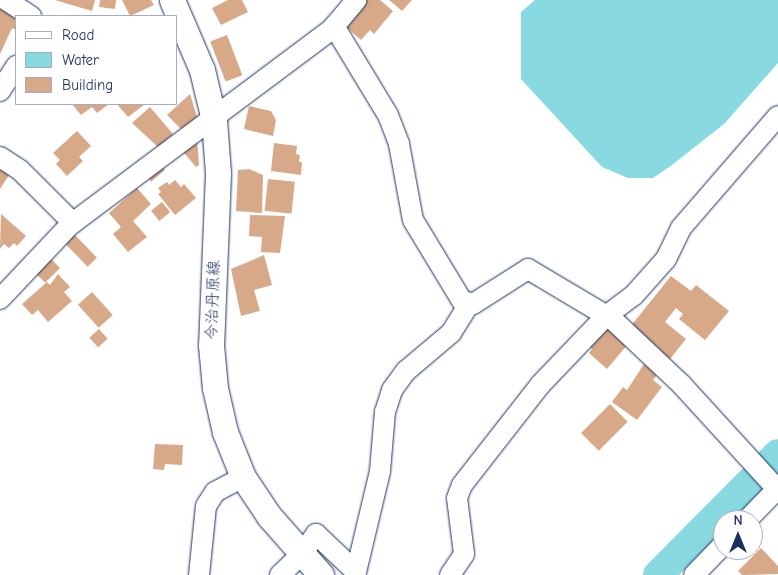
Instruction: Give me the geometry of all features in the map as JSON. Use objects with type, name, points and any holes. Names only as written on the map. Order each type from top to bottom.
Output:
[{"type":"main road","name":"今治丹原線","points":[[172,0],[202,70],[214,120],[218,173],[211,345],[215,388],[223,424],[243,477],[301,555],[322,575]]},
{"type":"street","points":[[6,0],[29,15]]},
{"type":"street","points":[[0,299],[73,223],[214,120],[334,26],[356,0]]},
{"type":"street","points":[[334,26],[388,115],[399,144],[413,220],[462,301],[470,303]]},
{"type":"street","points":[[0,91],[15,68]]},
{"type":"street","points":[[450,575],[464,554],[457,498],[462,485],[540,385],[606,316],[634,295],[666,259],[682,228],[778,116]]},
{"type":"street","points":[[0,157],[20,170],[73,223]]},
{"type":"street","points":[[358,574],[380,471],[385,412],[392,390],[406,371],[451,334],[470,303],[528,269],[606,316],[680,384],[774,486],[755,510]]},
{"type":"street","points":[[199,575],[206,506],[215,492],[243,477]]},
{"type":"street","points":[[283,574],[301,555],[316,534],[358,574]]},
{"type":"street","points":[[694,575],[713,555]]},
{"type":"water","points":[[535,0],[778,0],[778,63],[724,124],[672,165],[653,178],[628,178],[602,167],[521,79],[521,12]]},
{"type":"building","points":[[55,0],[95,0],[92,11]]},
{"type":"building","points":[[100,0],[116,0],[115,9],[99,7]]},
{"type":"building","points":[[122,0],[151,0],[154,5],[132,15],[130,15]]},
{"type":"building","points":[[228,0],[242,0],[248,12],[221,25],[212,8]]},
{"type":"building","points":[[366,0],[380,0],[393,11],[374,34],[370,30],[361,40],[344,25]]},
{"type":"building","points":[[389,0],[412,0],[402,11]]},
{"type":"building","points":[[0,4],[15,15],[15,30],[12,28],[0,54]]},
{"type":"building","points":[[227,35],[242,75],[226,82],[210,41]]},
{"type":"building","points":[[190,94],[197,117],[181,129],[167,115]]},
{"type":"building","points":[[73,105],[108,105],[97,113],[92,107],[81,115]]},
{"type":"building","points":[[118,105],[144,105],[128,117]]},
{"type":"building","points":[[249,106],[271,111],[276,120],[273,136],[244,129]]},
{"type":"building","points":[[150,107],[173,134],[158,147],[132,123]]},
{"type":"building","points":[[77,131],[91,146],[79,157],[83,161],[67,176],[56,164],[60,160],[53,153]]},
{"type":"building","points":[[197,139],[199,165],[196,167],[180,148]]},
{"type":"building","points":[[274,143],[297,146],[296,154],[300,155],[299,162],[302,162],[301,175],[271,171]]},
{"type":"building","points":[[159,163],[165,170],[151,182],[145,175]]},
{"type":"building","points":[[0,165],[11,172],[0,189]]},
{"type":"building","points":[[249,169],[263,175],[262,213],[236,211],[238,170]]},
{"type":"building","points":[[268,179],[295,182],[292,214],[265,211]]},
{"type":"building","points":[[175,180],[181,187],[184,184],[196,198],[175,215],[158,194],[161,192],[158,188],[167,182],[169,185]]},
{"type":"building","points":[[137,188],[151,204],[133,221],[147,237],[128,252],[113,234],[121,227],[109,213]]},
{"type":"building","points":[[162,202],[170,212],[159,221],[151,211]]},
{"type":"building","points":[[1,214],[26,236],[17,246],[14,243],[9,248],[4,244],[0,249]]},
{"type":"building","points":[[250,215],[285,216],[280,253],[261,252],[262,237],[249,236]]},
{"type":"building","points":[[74,234],[97,258],[88,267],[65,243]]},
{"type":"building","points":[[264,255],[272,285],[254,290],[260,311],[241,316],[231,269]]},
{"type":"building","points":[[48,256],[60,268],[45,283],[33,271]]},
{"type":"building","points":[[58,274],[70,287],[64,292],[72,301],[48,322],[38,310],[32,315],[22,304],[47,282],[50,285]]},
{"type":"building","points":[[671,276],[691,291],[696,285],[729,311],[705,340],[679,319],[683,314],[676,308],[665,322],[686,339],[670,359],[630,327]]},
{"type":"building","points":[[92,292],[113,315],[99,328],[78,305]]},
{"type":"building","points":[[606,327],[628,344],[607,369],[589,353],[592,349],[589,346]]},
{"type":"building","points":[[99,329],[108,339],[98,347],[89,338]]},
{"type":"building","points":[[644,364],[657,375],[653,380],[662,387],[637,420],[612,402],[623,387],[627,390]]},
{"type":"building","points":[[610,404],[628,422],[599,451],[581,433]]},
{"type":"building","points":[[155,444],[183,445],[182,465],[165,464],[164,470],[153,469]]},
{"type":"building","points":[[763,550],[778,566],[778,574],[742,575],[738,571],[749,560],[763,560]]},
{"type":"waterway","points":[[658,575],[778,454]]}]
